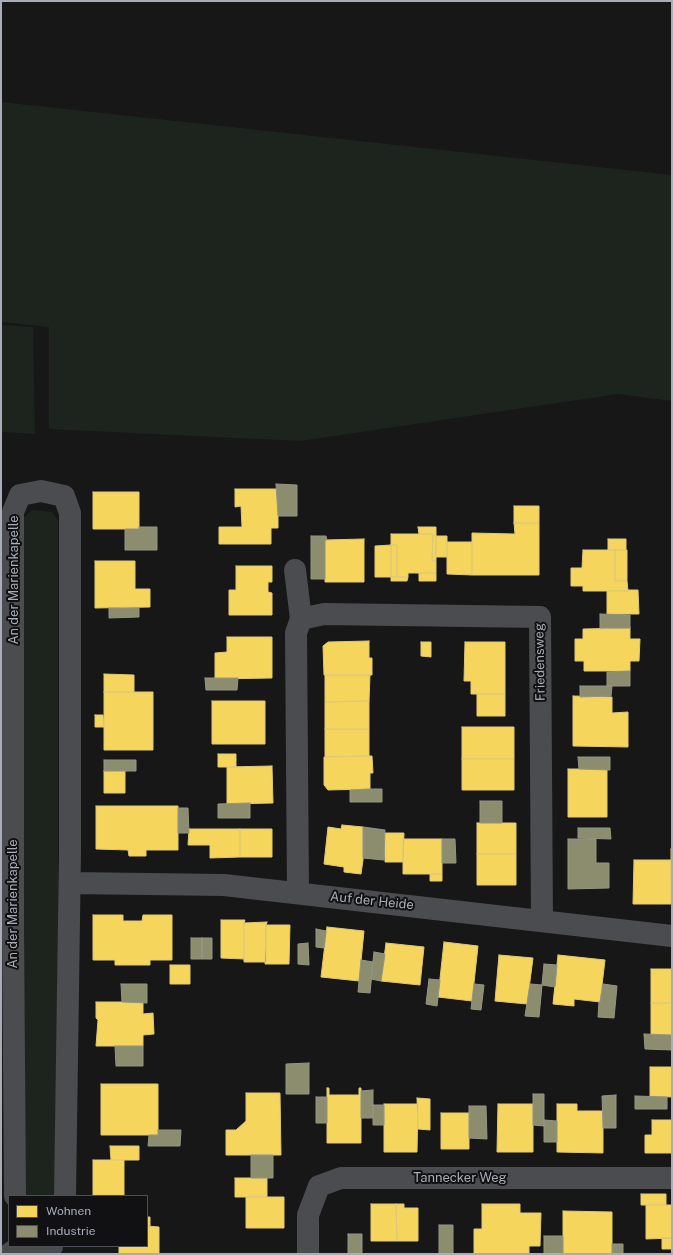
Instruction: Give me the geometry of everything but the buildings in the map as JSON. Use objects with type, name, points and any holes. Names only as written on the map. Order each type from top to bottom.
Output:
[{"type":"street","name":"An der Marienkapelle","points":[[15,1195],[7,928],[13,512],[20,495],[40,491],[64,496],[70,513],[70,883],[65,1195]]},
{"type":"street","points":[[295,570],[302,619],[296,633],[298,893]]},
{"type":"street","name":"Friedensweg","points":[[302,619],[324,614],[540,617],[542,921]]},
{"type":"street","name":"Auf der Heide","points":[[70,883],[224,885],[672,936]]},
{"type":"street","name":"Tannecker Weg","points":[[308,1254],[308,1215],[319,1186],[341,1178],[672,1178]]},
{"type":"street","points":[[13,1250],[52,1247]]},
{"type":"shaded area","points":[[1,102],[672,175],[672,401],[618,394],[300,441],[49,429],[49,327],[1,322]]},
{"type":"shaded area","points":[[1,325],[33,327],[35,434],[1,432]]},
{"type":"shaded area","points":[[32,510],[52,512],[58,521],[58,1195],[23,1195],[23,519]]}]
